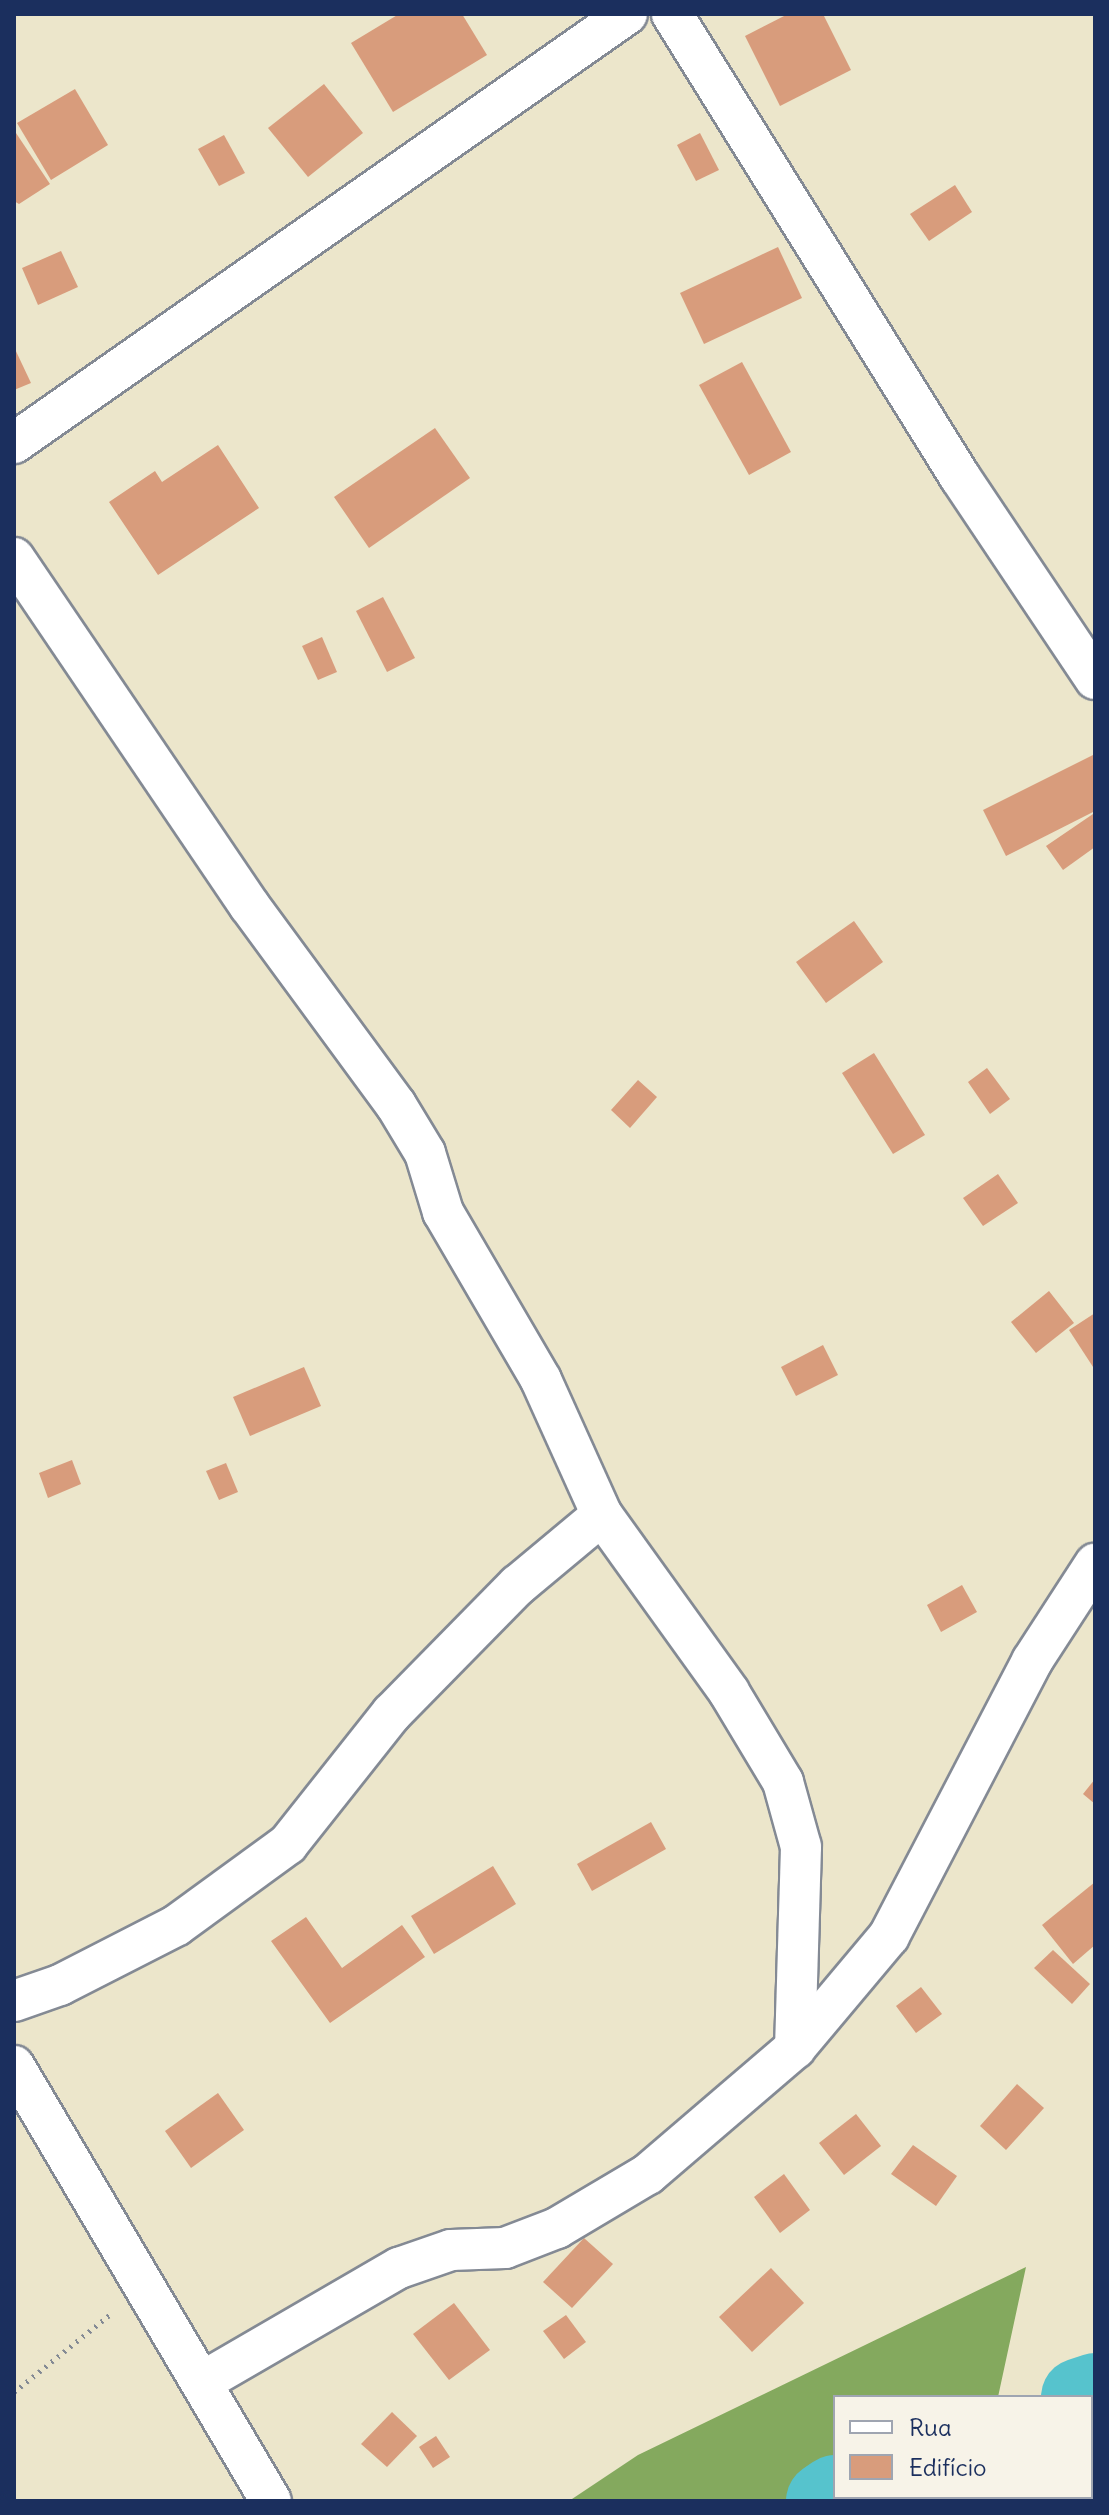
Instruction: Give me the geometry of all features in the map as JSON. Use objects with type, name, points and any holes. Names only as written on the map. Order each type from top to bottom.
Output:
[{"type":"street","points":[[14,443],[627,14]]},
{"type":"street","points":[[672,14],[960,477],[1095,679]]},
{"type":"street","points":[[14,558],[249,905],[396,1105],[425,1153],[443,1212],[541,1380],[602,1515],[661,1604],[729,1692],[783,1782],[801,1847],[795,2048]]},
{"type":"street","points":[[14,2001],[60,1985],[177,1925],[288,1844],[392,1713],[518,1585],[602,1515]]},
{"type":"street","points":[[202,2382],[399,2268],[451,2250],[505,2248],[557,2228],[648,2174],[795,2048],[889,1936],[1032,1661],[1095,1564]]},
{"type":"street","points":[[14,2066],[271,2501]]},
{"type":"path","points":[[14,2392],[145,2287]]},
{"type":"green space","points":[[1026,2267],[998,2395],[833,2395],[833,2499],[976,2501],[569,2501],[638,2455]]},
{"type":"building","points":[[399,14],[462,14],[487,55],[393,112],[351,43]]},
{"type":"building","points":[[788,14],[823,14],[851,70],[780,106],[745,36]]},
{"type":"building","points":[[324,84],[363,133],[308,177],[268,128]]},
{"type":"building","points":[[75,89],[108,145],[51,180],[17,123]]},
{"type":"building","points":[[14,130],[50,184],[19,204],[14,201]]},
{"type":"building","points":[[700,133],[719,170],[696,181],[677,145]]},
{"type":"building","points":[[224,135],[245,173],[219,186],[198,149]]},
{"type":"building","points":[[955,185],[972,212],[929,241],[910,214]]},
{"type":"building","points":[[778,247],[802,298],[704,344],[680,293]]},
{"type":"building","points":[[61,251],[78,287],[38,305],[22,268]]},
{"type":"building","points":[[14,347],[31,383],[14,390]]},
{"type":"building","points":[[742,362],[791,452],[749,475],[699,385]]},
{"type":"building","points":[[435,428],[470,478],[369,548],[334,497]]},
{"type":"building","points":[[218,445],[259,508],[158,575],[109,502],[155,471],[162,482]]},
{"type":"building","points":[[383,597],[415,658],[387,672],[356,611]]},
{"type":"building","points":[[322,637],[337,672],[318,680],[302,646]]},
{"type":"building","points":[[1095,754],[1095,811],[1006,856],[983,810]]},
{"type":"building","points":[[1093,814],[1095,847],[1063,870],[1046,846]]},
{"type":"building","points":[[854,921],[883,962],[826,1003],[796,962]]},
{"type":"building","points":[[874,1053],[925,1135],[893,1154],[842,1073]]},
{"type":"building","points":[[987,1068],[1010,1099],[990,1114],[968,1082]]},
{"type":"building","points":[[638,1080],[657,1097],[630,1128],[611,1110]]},
{"type":"building","points":[[998,1174],[1018,1203],[983,1226],[963,1198]]},
{"type":"building","points":[[1049,1291],[1074,1323],[1036,1353],[1011,1322]]},
{"type":"building","points":[[1095,1313],[1095,1370],[1069,1330]]},
{"type":"building","points":[[823,1345],[838,1375],[796,1396],[781,1367]]},
{"type":"building","points":[[304,1367],[321,1406],[250,1436],[233,1397]]},
{"type":"building","points":[[72,1460],[81,1484],[48,1498],[39,1473]]},
{"type":"building","points":[[226,1463],[238,1492],[219,1500],[206,1471]]},
{"type":"building","points":[[962,1585],[977,1612],[941,1632],[927,1605]]},
{"type":"building","points":[[1095,1779],[1095,1804],[1083,1794]]},
{"type":"building","points":[[651,1822],[666,1849],[592,1891],[577,1864]]},
{"type":"building","points":[[493,1866],[516,1904],[434,1954],[411,1916]]},
{"type":"building","points":[[1095,1882],[1095,1945],[1073,1964],[1042,1925]]},
{"type":"building","points":[[306,1917],[342,1968],[402,1925],[425,1957],[330,2023],[271,1941]]},
{"type":"building","points":[[1053,1950],[1090,1984],[1072,2004],[1034,1968]]},
{"type":"building","points":[[921,1987],[942,2014],[916,2033],[896,2006]]},
{"type":"building","points":[[1017,2084],[1044,2108],[1006,2150],[980,2126]]},
{"type":"building","points":[[218,2093],[244,2130],[191,2168],[165,2131]]},
{"type":"building","points":[[856,2114],[881,2146],[844,2175],[819,2143]]},
{"type":"building","points":[[913,2145],[957,2176],[936,2206],[891,2174]]},
{"type":"building","points":[[784,2174],[810,2210],[780,2233],[754,2197]]},
{"type":"building","points":[[584,2238],[613,2264],[572,2308],[543,2282]]},
{"type":"building","points":[[771,2268],[804,2303],[752,2352],[719,2317]]},
{"type":"building","points":[[454,2303],[490,2350],[449,2380],[413,2334]]},
{"type":"building","points":[[566,2315],[586,2342],[564,2359],[543,2331]]},
{"type":"building","points":[[392,2412],[417,2436],[387,2467],[361,2444]]},
{"type":"building","points":[[436,2436],[450,2457],[433,2468],[419,2447]]},
{"type":"waterway","points":[[1086,2395],[1095,2392]]},
{"type":"waterway","points":[[825,2501],[833,2495]]}]
